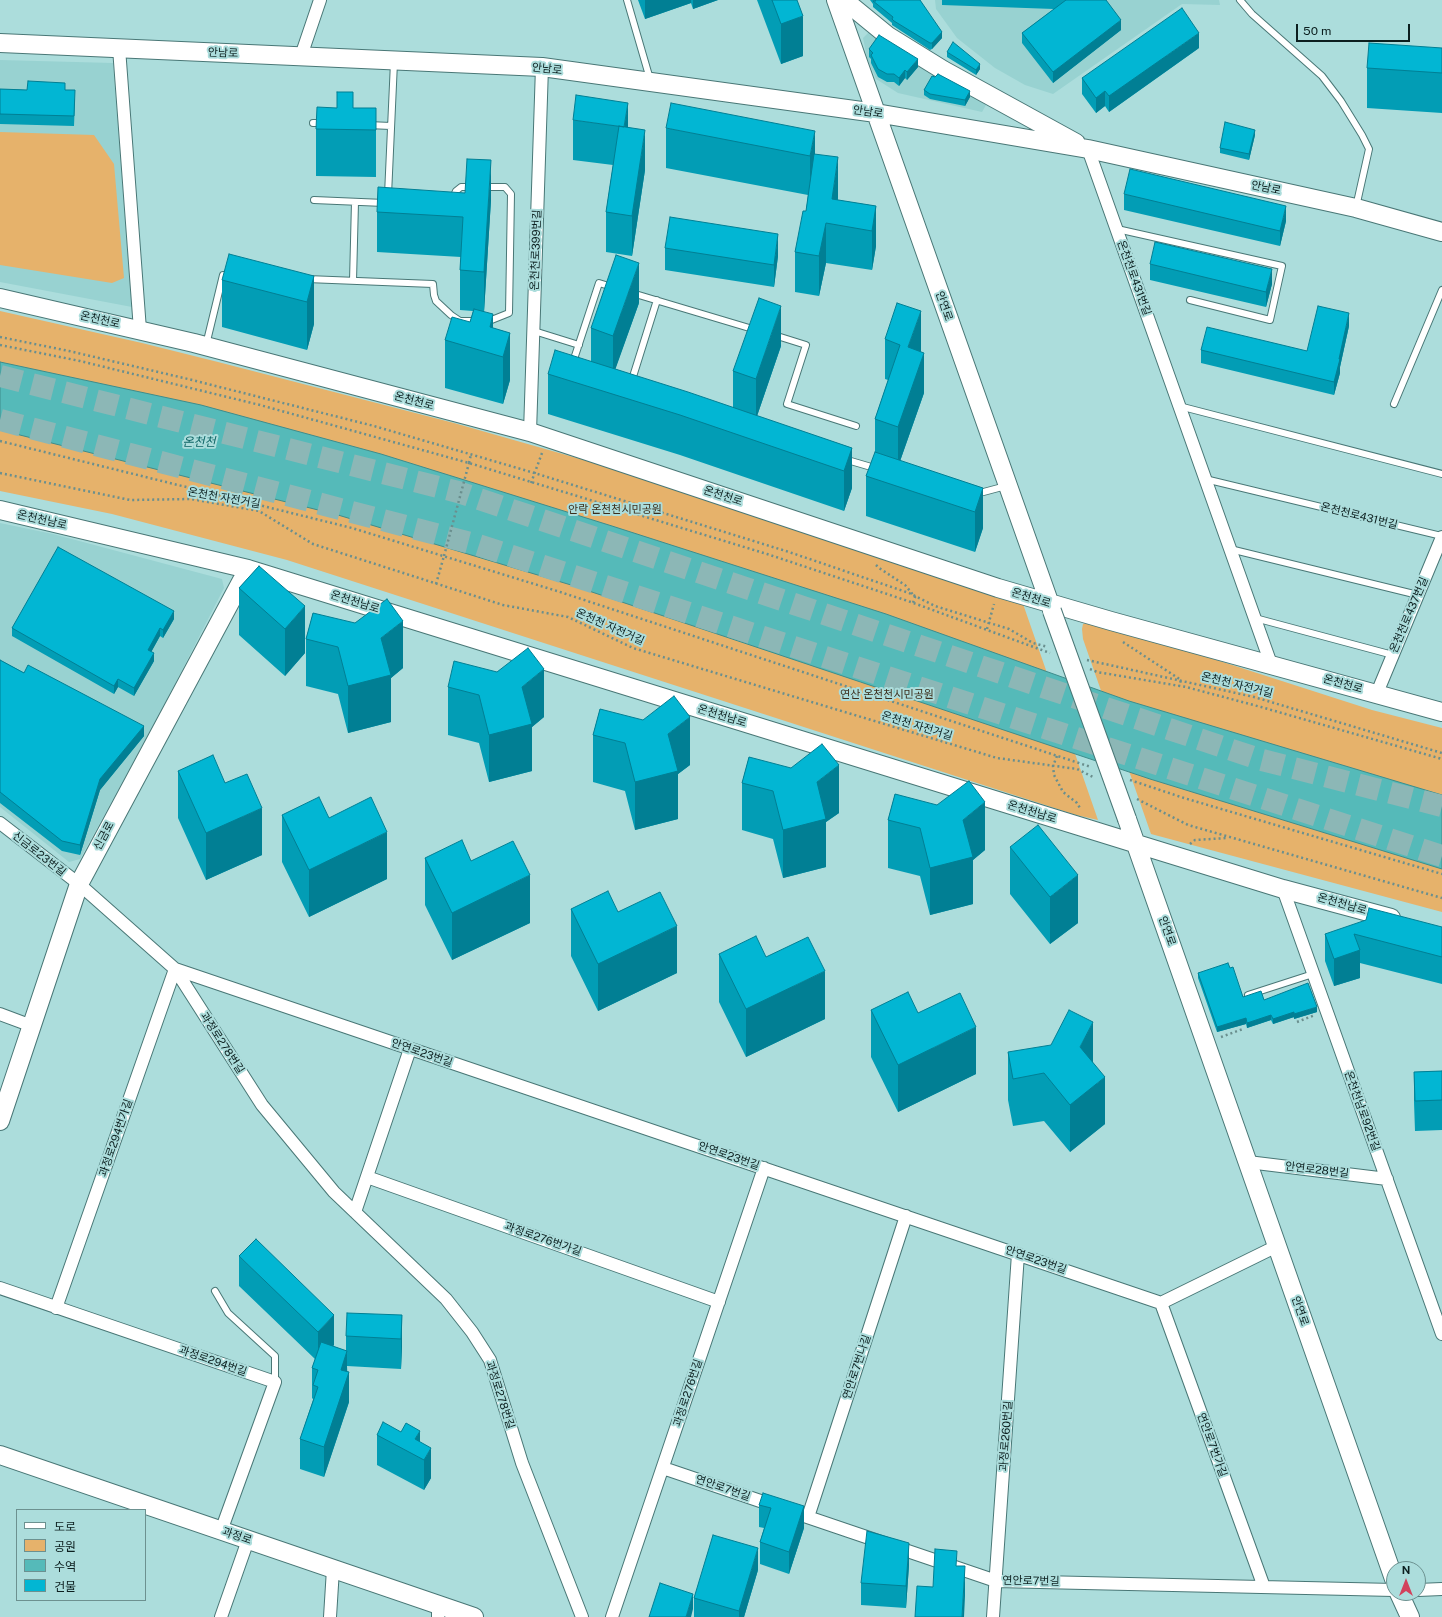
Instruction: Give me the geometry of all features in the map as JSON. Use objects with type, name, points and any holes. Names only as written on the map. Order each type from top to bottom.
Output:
[{"type":"street","points":[[301,56],[320,0]]},
{"type":"street","name":"안연로","points":[[836,0],[1050,607],[1137,844],[1388,1561]]},
{"type":"street","name":"안남로","points":[[844,0],[894,40],[943,70],[1088,150]]},
{"type":"street","name":"안남로","points":[[0,43],[542,67],[876,113],[1088,150],[1356,208],[1442,232]]},
{"type":"street","points":[[119,48],[140,330]]},
{"type":"street","name":"온천천로399번길","points":[[539,435],[534,331],[542,67]]},
{"type":"street","name":"온천천로431번길","points":[[1088,150],[1271,664]]},
{"type":"street","name":"온천천로","points":[[0,298],[206,346],[539,435],[862,542],[1050,607],[1111,621],[1442,712]]},
{"type":"street","name":"온천천남로","points":[[0,510],[248,569],[1283,889],[1407,922]]},
{"type":"street","name":"온천천로437번길","points":[[1377,693],[1442,537]]},
{"type":"street","name":"신금로","points":[[0,1121],[79,884],[248,569]]},
{"type":"street","name":"신금로23번길","points":[[0,823],[79,884]]},
{"type":"street","name":"과정로278번길","points":[[79,884],[175,969],[262,1105],[334,1192],[446,1299],[472,1332],[490,1360],[522,1463],[582,1617]]},
{"type":"street","name":"온천천남로92번길","points":[[1283,889],[1442,1334]]},
{"type":"street","name":"안연로23번길","points":[[175,969],[1161,1303]]},
{"type":"street","name":"과정로294번가길","points":[[56,1308],[175,969]]},
{"type":"street","points":[[0,1014],[32,1026]]},
{"type":"street","points":[[355,1212],[410,1049]]},
{"type":"street","name":"안연로28번길","points":[[1248,1162],[1387,1179]]},
{"type":"street","name":"과정로276번길","points":[[612,1617],[764,1168]]},
{"type":"street","name":"과정로276번가길","points":[[367,1177],[719,1302]]},
{"type":"street","name":"연안로7번나길","points":[[808,1517],[906,1216]]},
{"type":"street","points":[[1161,1303],[1277,1246]]},
{"type":"street","name":"과정로260번길","points":[[993,1617],[1018,1254]]},
{"type":"street","name":"과정로294번길","points":[[0,1288],[275,1382]]},
{"type":"street","name":"연안로7번가길","points":[[1161,1303],[1264,1587]]},
{"type":"street","points":[[222,1531],[275,1382]]},
{"type":"street","name":"과정로","points":[[0,1455],[333,1569],[438,1611],[474,1617]]},
{"type":"street","name":"연안로7번길","points":[[663,1468],[996,1581],[1386,1590]]},
{"type":"street","points":[[221,1617],[248,1540]]},
{"type":"street","points":[[330,1617],[333,1569]]},
{"type":"street","points":[[1426,1589],[1442,1588]]},
{"type":"street","points":[[1403,1601],[1410,1617]]},
{"type":"lane","points":[[627,0],[650,82]]},
{"type":"lane","points":[[1240,0],[1252,14],[1322,76],[1341,101],[1362,134],[1369,150],[1356,208]]},
{"type":"lane","points":[[387,203],[394,61]]},
{"type":"lane","points":[[313,123],[328,123]]},
{"type":"lane","points":[[359,124],[391,126]]},
{"type":"lane","points":[[299,278],[433,284],[436,301],[450,315],[460,320],[489,320],[509,313],[510,192],[505,187],[461,187],[446,204]]},
{"type":"lane","points":[[314,200],[394,203]]},
{"type":"lane","points":[[353,281],[355,202]]},
{"type":"lane","points":[[1117,229],[1282,266],[1270,320],[1190,300]]},
{"type":"lane","points":[[206,346],[223,275],[238,276]]},
{"type":"lane","points":[[572,366],[600,283],[621,290]]},
{"type":"lane","points":[[1394,404],[1442,290]]},
{"type":"lane","points":[[628,292],[761,331]]},
{"type":"lane","points":[[628,392],[657,300]]},
{"type":"lane","points":[[534,331],[579,344]]},
{"type":"lane","points":[[769,334],[806,344],[787,404],[856,426]]},
{"type":"lane","points":[[1179,406],[1442,474]]},
{"type":"lane","points":[[838,457],[883,471]]},
{"type":"lane","name":"온천천로431번길","points":[[1205,479],[1442,537]]},
{"type":"lane","points":[[966,497],[1008,486]]},
{"type":"lane","points":[[1230,549],[1418,595]]},
{"type":"lane","points":[[1255,618],[1393,655]]},
{"type":"lane","points":[[1248,995],[1313,974]]},
{"type":"lane","points":[[216,1291],[228,1314],[275,1356],[275,1382]]},
{"type":"path","points":[[0,337],[69,351],[188,379],[374,426],[472,454],[789,552],[915,596],[934,606],[1009,629],[1033,643],[1055,650]]},
{"type":"path","points":[[0,345],[80,362],[260,405],[469,463],[767,554],[987,629],[1053,655]]},
{"type":"path","points":[[531,482],[535,473],[539,435]]},
{"type":"path","points":[[0,441],[352,528],[557,591],[1095,768]]},
{"type":"path","points":[[436,584],[472,454]]},
{"type":"path","name":"온천천 자전거길","points":[[0,473],[130,500],[191,499],[259,511],[313,544],[503,605],[568,618],[633,648],[997,758],[1077,769],[1098,780]]},
{"type":"path","points":[[862,542],[871,558],[879,568],[905,585],[915,596]]},
{"type":"path","points":[[913,603],[915,596]]},
{"type":"path","points":[[1111,621],[1115,633],[1122,642],[1181,680],[1179,686]]},
{"type":"path","points":[[987,629],[989,623]]},
{"type":"path","name":"온천천 자전거길","points":[[1084,659],[1254,697],[1442,753]]},
{"type":"path","points":[[1082,666],[1097,672],[1179,686],[1261,707],[1442,759]]},
{"type":"path","points":[[1057,756],[1053,766],[1054,775],[1063,792],[1077,804],[1082,812]]},
{"type":"path","points":[[1124,778],[1192,800],[1442,874]]},
{"type":"path","points":[[1132,797],[1188,825],[1442,898]]},
{"type":"path","points":[[1188,848],[1190,843],[1195,840],[1230,837]]},
{"type":"path","points":[[1297,1022],[1327,1011]]},
{"type":"path","points":[[1206,1042],[1243,1029]]},
{"type":"shaded area","points":[[935,0],[1219,0],[1220,5],[1182,4],[1053,94],[1025,85],[995,68],[957,38],[936,9]]},
{"type":"shaded area","points":[[870,31],[986,105],[982,112],[898,93],[876,79],[867,58],[863,38]]},
{"type":"shaded area","points":[[0,60],[113,63],[132,307],[0,282]]},
{"type":"shaded area","points":[[0,523],[53,534],[222,579],[224,588],[157,719],[80,859],[69,862],[0,807]]},
{"type":"green space","points":[[0,132],[94,135],[114,164],[124,278],[112,283],[0,265]]},
{"type":"green space","points":[[0,311],[142,343],[454,423],[612,468],[1022,601],[1098,820],[1076,815],[287,560],[112,514],[0,491]]},
{"type":"green space","points":[[1091,622],[1142,636],[1372,710],[1442,728],[1442,912],[1151,834],[1083,639],[1083,624]]},
{"type":"water","name":"온천천","points":[[0,362],[201,405],[381,454],[886,614],[1129,701],[1442,795],[1442,869],[1150,779],[571,585],[338,515],[0,430]]},
{"type":"building","points":[[772,0],[797,0],[803,16],[781,24]]},
{"type":"building","points":[[875,0],[920,0],[942,32],[932,43],[930,43],[894,21],[892,19],[893,17],[873,1],[876,1]]},
{"type":"building","points":[[1066,0],[1106,0],[1121,20],[1053,72],[1022,33]]},
{"type":"building","points":[[1182,8],[1199,33],[1109,96],[1105,91],[1096,98],[1082,78]]},
{"type":"building","points":[[879,35],[918,59],[907,72],[905,70],[899,78],[894,74],[887,74],[878,69],[871,55],[873,53],[869,49]]},
{"type":"building","points":[[953,42],[980,64],[976,70],[947,52]]},
{"type":"building","points":[[1369,43],[1442,48],[1442,73],[1367,68]]},
{"type":"building","points":[[938,74],[970,91],[965,100],[930,94],[924,90],[932,76],[935,77]]},
{"type":"building","points":[[28,81],[65,83],[65,90],[75,90],[74,116],[0,114],[0,89],[27,90]]},
{"type":"building","points":[[337,92],[353,92],[353,108],[376,108],[376,130],[316,129],[317,107],[337,108]]},
{"type":"building","points":[[576,95],[628,103],[624,127],[573,120]]},
{"type":"building","points":[[671,103],[815,131],[810,156],[666,128]]},
{"type":"building","points":[[1225,122],[1255,130],[1249,154],[1220,148]]},
{"type":"building","points":[[619,126],[645,130],[632,216],[606,212]]},
{"type":"building","points":[[814,154],[838,157],[832,199],[876,206],[872,231],[826,223],[819,256],[795,252],[803,211],[806,211]]},
{"type":"building","points":[[467,159],[491,160],[484,272],[460,270],[463,217],[377,212],[378,187],[465,193]]},
{"type":"building","points":[[1130,169],[1286,206],[1280,231],[1124,194]]},
{"type":"building","points":[[670,217],[778,234],[774,265],[665,248]]},
{"type":"building","points":[[1155,242],[1272,269],[1266,292],[1150,264]]},
{"type":"building","points":[[229,254],[314,276],[307,302],[222,280]]},
{"type":"building","points":[[616,255],[639,263],[613,336],[591,328]]},
{"type":"building","points":[[759,298],[781,306],[756,379],[733,371]]},
{"type":"building","points":[[897,303],[921,311],[908,347],[924,353],[898,427],[875,419],[900,345],[885,339]]},
{"type":"building","points":[[1318,306],[1349,313],[1334,382],[1201,350],[1207,327],[1307,351]]},
{"type":"building","points":[[474,309],[493,314],[490,327],[510,333],[503,357],[445,340],[452,317],[470,322]]},
{"type":"building","points":[[555,350],[688,392],[852,448],[844,471],[680,415],[548,374]]},
{"type":"building","points":[[875,452],[983,488],[975,512],[866,476]]},
{"type":"building","points":[[58,547],[174,611],[163,630],[160,628],[148,650],[154,653],[134,688],[118,679],[114,686],[12,628]]},
{"type":"building","points":[[259,566],[305,606],[285,629],[239,588]]},
{"type":"building","points":[[387,599],[403,621],[381,638],[391,675],[348,686],[338,647],[306,639],[313,613],[355,623]]},
{"type":"building","points":[[528,648],[544,669],[522,687],[532,724],[489,735],[479,695],[448,687],[454,661],[497,672]]},
{"type":"building","points":[[0,660],[24,673],[28,665],[144,726],[100,779],[80,845],[62,841],[0,792]]},
{"type":"building","points":[[674,696],[690,717],[668,734],[678,771],[635,782],[625,743],[593,735],[600,709],[643,720]]},
{"type":"building","points":[[822,744],[839,765],[817,782],[826,819],[783,830],[773,791],[742,783],[749,757],[791,768]]},
{"type":"building","points":[[213,755],[225,783],[247,774],[262,808],[206,833],[178,771]]},
{"type":"building","points":[[969,781],[985,802],[963,820],[973,857],[930,868],[920,828],[888,820],[895,794],[937,805]]},
{"type":"building","points":[[319,797],[329,818],[371,797],[387,832],[309,870],[282,815]]},
{"type":"building","points":[[1038,825],[1078,875],[1050,897],[1010,847]]},
{"type":"building","points":[[462,840],[471,861],[513,841],[530,875],[452,913],[425,858]]},
{"type":"building","points":[[608,891],[618,912],[660,892],[677,926],[598,964],[571,909]]},
{"type":"building","points":[[1369,908],[1442,927],[1442,957],[1354,934],[1360,950],[1334,959],[1325,934],[1366,920]]},
{"type":"building","points":[[756,936],[766,957],[808,937],[825,971],[746,1009],[719,954]]},
{"type":"building","points":[[1228,963],[1230,968],[1233,967],[1243,997],[1261,991],[1264,1000],[1308,983],[1317,1007],[1294,1014],[1294,1012],[1273,1019],[1271,1015],[1247,1023],[1246,1018],[1217,1027],[1198,973]]},
{"type":"building","points":[[908,992],[918,1013],[960,993],[976,1027],[898,1065],[871,1010]]},
{"type":"building","points":[[1069,1010],[1093,1022],[1080,1047],[1105,1077],[1070,1105],[1044,1073],[1013,1079],[1008,1052],[1051,1045]]},
{"type":"building","points":[[1442,1071],[1442,1100],[1415,1101],[1414,1072]]},
{"type":"building","points":[[256,1239],[334,1315],[318,1332],[239,1256]]},
{"type":"building","points":[[347,1313],[402,1315],[401,1339],[346,1336]]},
{"type":"building","points":[[321,1342],[347,1351],[341,1370],[349,1372],[324,1447],[300,1439],[318,1387],[313,1385],[318,1370],[312,1368]]},
{"type":"building","points":[[383,1422],[401,1432],[406,1423],[420,1431],[415,1439],[431,1448],[424,1460],[377,1435]]},
{"type":"building","points":[[763,1493],[804,1506],[789,1552],[760,1542],[771,1508],[759,1505]]},
{"type":"building","points":[[867,1531],[909,1543],[906,1586],[861,1583]]},
{"type":"building","points":[[713,1535],[758,1548],[739,1611],[694,1598]]},
{"type":"building","points":[[935,1549],[957,1551],[956,1566],[965,1566],[962,1617],[915,1617],[917,1586],[933,1587]]},
{"type":"building","points":[[660,1583],[693,1594],[686,1617],[649,1617]]},
{"type":"tunnel","points":[[0,376],[458,492],[1262,760],[1442,806]]},
{"type":"tunnel","points":[[0,420],[478,545],[1442,856]]},
{"type":"park label","name":"안락 온천천시민공원","points":[[615,510]]},
{"type":"park label","name":"연산 온천천시민공원","points":[[887,695]]}]
